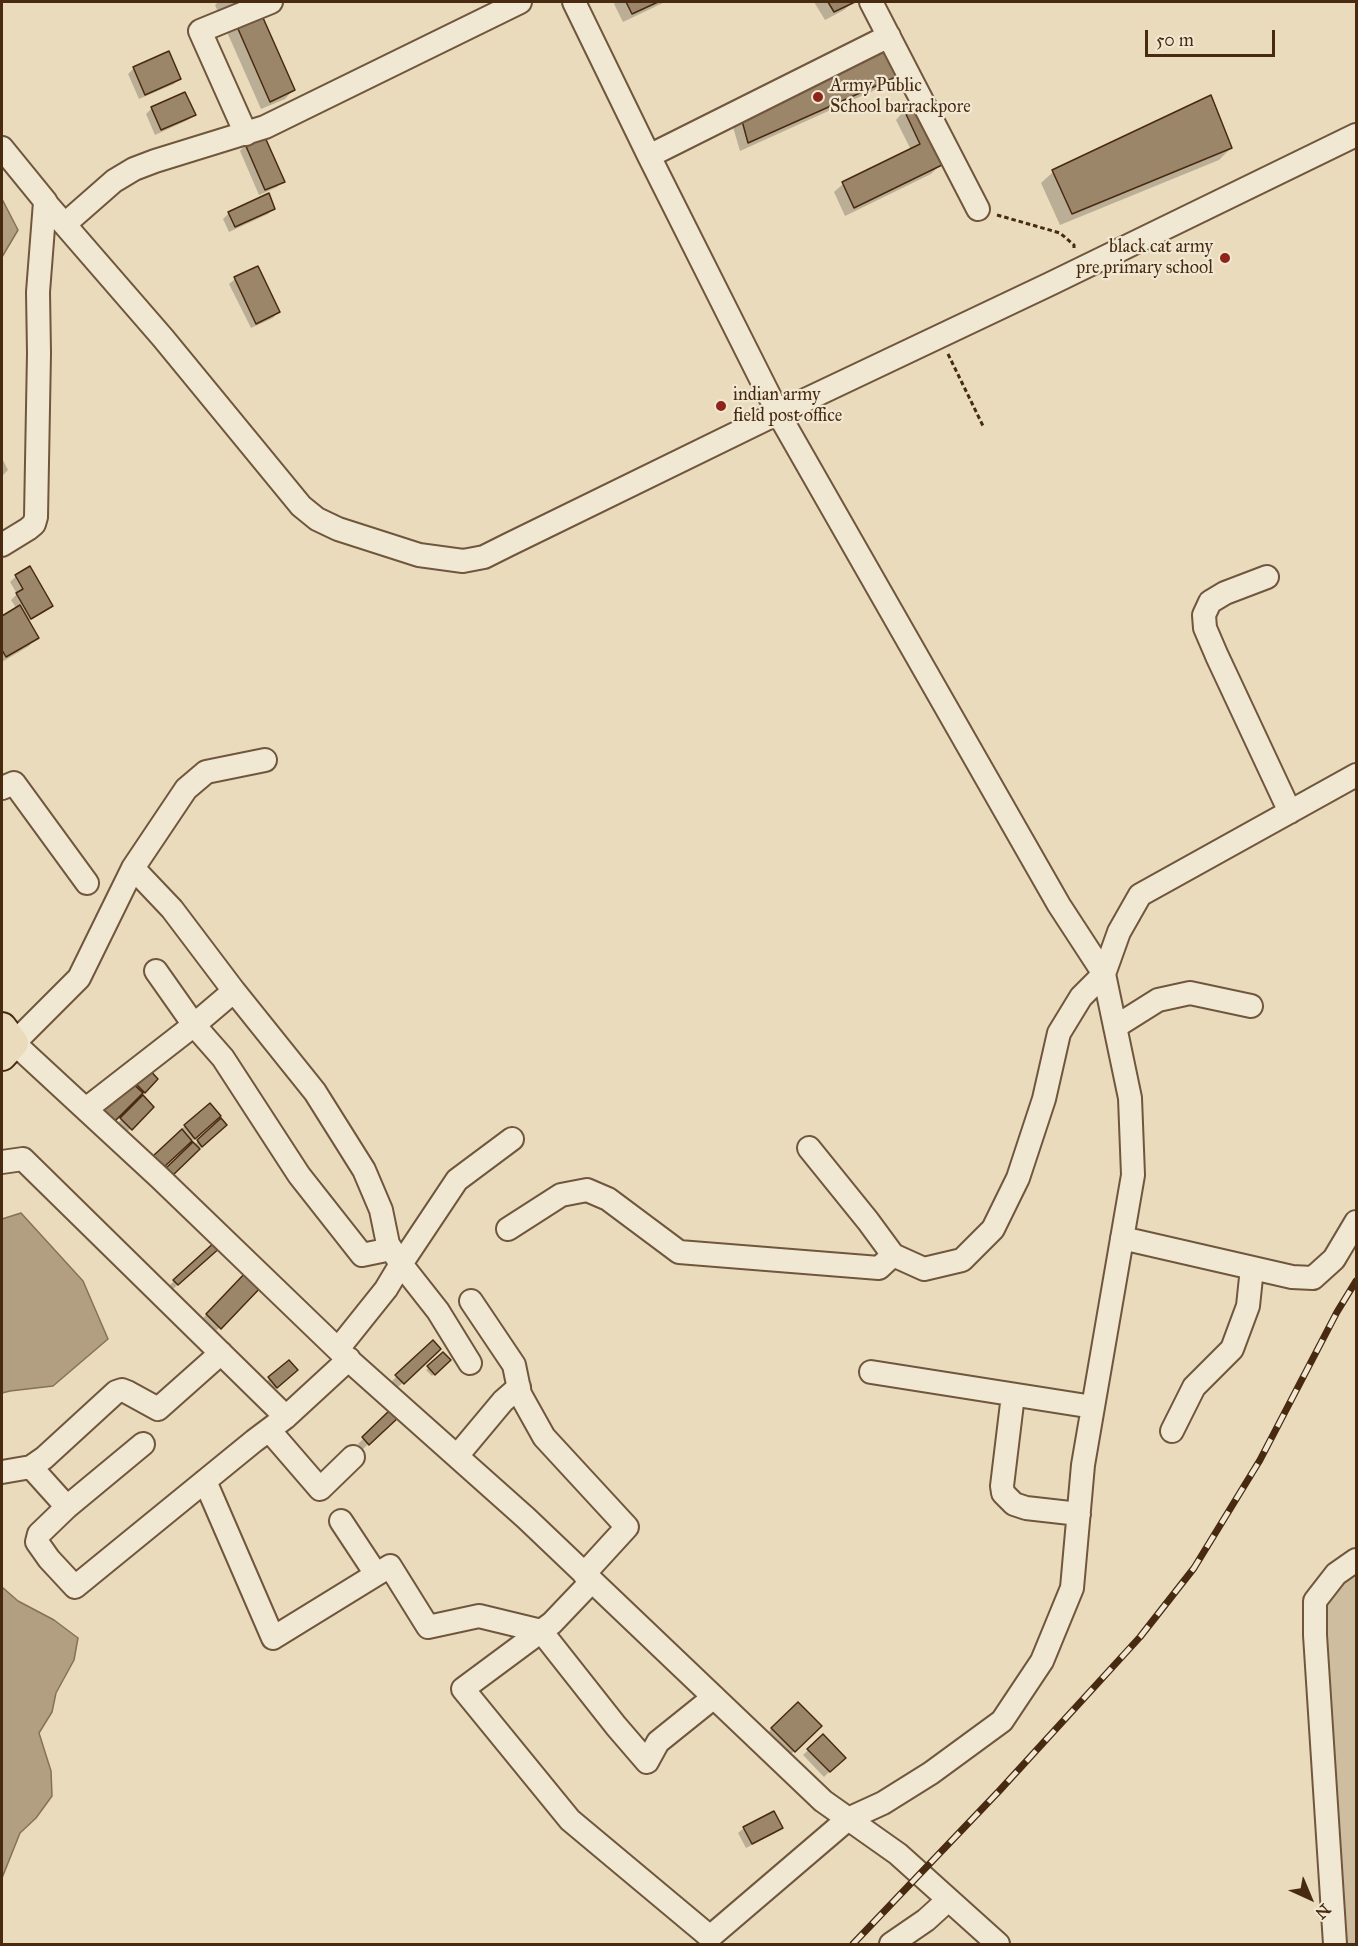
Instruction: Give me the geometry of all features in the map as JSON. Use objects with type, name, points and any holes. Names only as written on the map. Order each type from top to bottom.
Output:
[{"type":"street","points":[[246,134],[200,31],[271,2]]},
{"type":"street","points":[[65,224],[114,181],[134,169],[265,127],[520,2]]},
{"type":"street","points":[[471,1301],[514,1365],[520,1394],[544,1437],[627,1527],[552,1623],[463,1689],[570,1820],[710,1937],[848,1819],[883,1803],[931,1773],[1002,1721],[1042,1662],[1072,1588],[1083,1465],[1133,1174],[1130,1098],[1104,974],[1059,904],[778,413],[574,2]]},
{"type":"street","points":[[871,2],[978,209]]},
{"type":"street","points":[[649,156],[889,36]]},
{"type":"street","points":[[2,148],[301,506],[317,519],[338,529],[419,555],[463,561],[484,556],[1356,135]]},
{"type":"street","points":[[2,545],[28,529],[34,524],[36,517],[38,292],[46,202]]},
{"type":"street","points":[[1267,577],[1225,593],[1210,602],[1204,615],[1206,628],[1217,656],[1290,812]]},
{"type":"street","points":[[265,760],[206,772],[186,789],[133,868],[79,978],[6,1042],[86,1109],[343,1354],[526,1518],[823,1801],[898,1854],[994,1941]]},
{"type":"street","points":[[809,1148],[893,1255],[924,1269],[962,1260],[993,1229],[1018,1178],[1044,1100],[1059,1033],[1081,997],[1104,974],[1119,932],[1140,895],[1356,775]]},
{"type":"street","points":[[8,786],[87,883]]},
{"type":"street","points":[[133,868],[172,909],[315,1092],[364,1170],[381,1210],[388,1244],[438,1311],[470,1363]]},
{"type":"street","points":[[156,971],[194,1025],[223,1058],[299,1175],[362,1256],[396,1256]]},
{"type":"street","points":[[86,1109],[234,991]]},
{"type":"street","points":[[1115,1027],[1158,1000],[1190,993],[1251,1006]]},
{"type":"street","points":[[143,1444],[67,1507],[39,1534],[37,1542],[75,1587],[278,1423],[343,1354],[386,1289],[396,1256],[457,1180],[512,1139]]},
{"type":"street","points":[[2,1162],[23,1159],[221,1353],[278,1423],[320,1488],[353,1457]]},
{"type":"street","points":[[508,1229],[561,1195],[587,1190],[608,1198],[679,1252],[879,1268],[893,1255]]},
{"type":"street","points":[[1122,1238],[1292,1277],[1313,1278],[1334,1259],[1356,1222]]},
{"type":"street","points":[[1172,1431],[1194,1387],[1232,1349],[1248,1306],[1252,1268]]},
{"type":"street","points":[[2,1472],[31,1467],[44,1458],[112,1394],[122,1390],[158,1409],[221,1353]]},
{"type":"street","points":[[871,1372],[1093,1407]]},
{"type":"street","points":[[457,1456],[503,1401],[519,1387]]},
{"type":"street","points":[[1013,1395],[1003,1492],[1010,1502],[1020,1506],[1079,1514]]},
{"type":"street","points":[[31,1467],[67,1507]]},
{"type":"street","points":[[205,1480],[273,1638],[390,1566],[428,1627],[479,1616],[542,1631],[647,1762],[658,1742],[714,1697]]},
{"type":"street","points":[[341,1521],[376,1574]]},
{"type":"street","points":[[1335,1944],[1315,1635],[1315,1601],[1336,1574],[1356,1560]]},
{"type":"street","points":[[891,1944],[926,1920],[948,1900]]},
{"type":"path","points":[[978,209],[1060,233],[1074,245],[1076,271]]},
{"type":"path","points":[[939,336],[984,428]]},
{"type":"shaded area","points":[[2,199],[18,230],[2,257]]},
{"type":"shaded area","points":[[21,1213],[83,1281],[108,1339],[53,1386],[2,1393],[2,1219]]},
{"type":"shaded area","points":[[1356,1571],[1356,1944],[1343,1944],[1324,1600],[1344,1579]]},
{"type":"shaded area","points":[[2,1587],[18,1601],[54,1620],[78,1638],[74,1660],[56,1693],[52,1712],[39,1733],[51,1771],[52,1796],[36,1818],[20,1833],[2,1878]]},
{"type":"building","points":[[626,2],[658,2],[632,14]]},
{"type":"building","points":[[828,2],[855,2],[834,12]]},
{"type":"building","points":[[260,11],[295,90],[270,102],[235,22]]},
{"type":"building","name":"Army Public School barrackpore","points":[[886,48],[898,76],[748,143],[741,117]]},
{"type":"building","points":[[169,51],[181,79],[145,95],[133,67]]},
{"type":"building","points":[[185,92],[196,115],[161,130],[151,107]]},
{"type":"building","points":[[1211,95],[1232,148],[1072,214],[1052,170]]},
{"type":"building","points":[[911,101],[942,165],[854,208],[842,182],[920,144],[904,110]]},
{"type":"building","points":[[264,135],[285,182],[265,190],[245,144]]},
{"type":"building","points":[[269,193],[275,209],[235,227],[228,212]]},
{"type":"building","points":[[258,266],[280,312],[256,324],[234,277]]},
{"type":"building","points":[[30,566],[53,606],[31,619],[16,593],[23,589],[15,575]]},
{"type":"building","points":[[20,605],[39,638],[6,657],[2,650],[2,616]]},
{"type":"building","points":[[146,1066],[158,1079],[145,1093],[132,1080]]},
{"type":"building","points":[[129,1080],[143,1093],[115,1121],[102,1108]]},
{"type":"building","points":[[143,1095],[154,1107],[132,1130],[120,1118]]},
{"type":"building","points":[[210,1103],[221,1116],[195,1139],[184,1125]]},
{"type":"building","points":[[221,1118],[227,1125],[202,1147],[197,1140]]},
{"type":"building","points":[[182,1129],[192,1141],[164,1167],[153,1156]]},
{"type":"building","points":[[193,1142],[200,1149],[172,1176],[165,1169]]},
{"type":"building","points":[[217,1240],[222,1246],[178,1285],[173,1280]]},
{"type":"building","points":[[248,1270],[263,1285],[221,1329],[206,1314]]},
{"type":"building","points":[[433,1340],[441,1349],[404,1384],[395,1375]]},
{"type":"building","points":[[443,1352],[451,1360],[435,1375],[427,1366]]},
{"type":"building","points":[[289,1360],[298,1370],[277,1388],[268,1377]]},
{"type":"building","points":[[391,1409],[399,1417],[369,1445],[362,1437]]},
{"type":"building","points":[[798,1702],[822,1726],[795,1752],[771,1728]]},
{"type":"building","points":[[823,1734],[846,1758],[830,1772],[807,1749]]},
{"type":"building","points":[[774,1811],[783,1828],[752,1844],[743,1827]]},
{"type":"railway","points":[[853,1944],[1000,1790],[1140,1637],[1194,1568],[1260,1460],[1337,1312],[1356,1281]]},
{"type":"place","name":"Army Public School barrackpore","points":[[818,97]]},
{"type":"place","name":"black cat army pre primary school","points":[[1225,258]]},
{"type":"place","name":"indian army field post office","points":[[721,406]]}]
